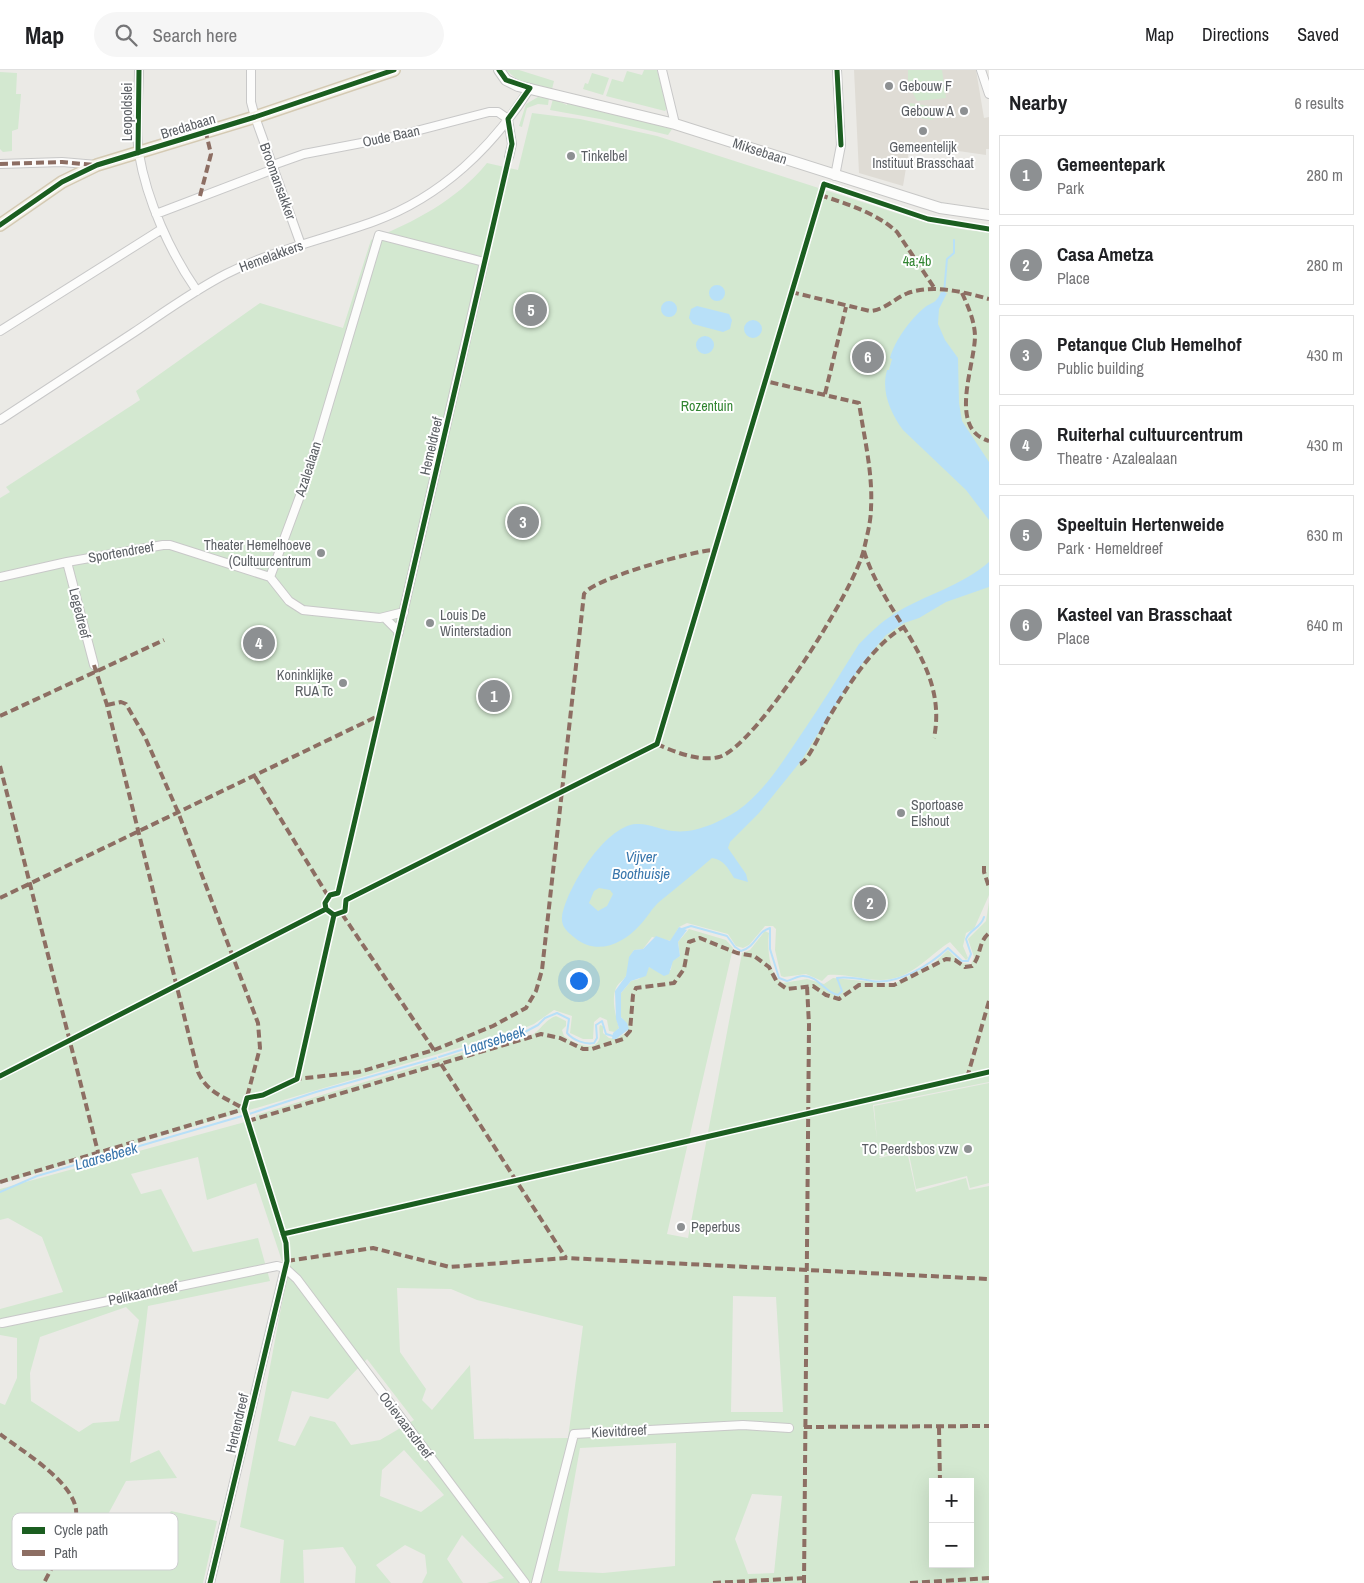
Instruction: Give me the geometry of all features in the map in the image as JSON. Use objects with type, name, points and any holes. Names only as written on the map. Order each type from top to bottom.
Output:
[{"type":"main road","name":"Bredabaan","points":[[0,225],[62,182],[97,165],[255,118],[378,73],[394,70]]},
{"type":"main road","name":"Miksebaan","points":[[499,70],[506,80],[530,88],[675,124],[940,208],[989,215]]},
{"type":"street","name":"Leopoldslei","points":[[138,153],[139,70]]},
{"type":"street","name":"Broomansakker","points":[[252,70],[252,102],[255,118],[301,245]]},
{"type":"street","points":[[662,70],[675,124]]},
{"type":"street","points":[[835,176],[842,145],[837,70]]},
{"type":"street","points":[[981,70],[987,91]]},
{"type":"street","name":"Hemelakkers","points":[[0,420],[197,291],[239,268],[301,245],[374,222],[409,207],[440,188],[476,156],[508,119],[530,88]]},
{"type":"street","name":"Oude Baan","points":[[156,214],[304,154],[400,135],[494,111],[508,119]]},
{"type":"street","points":[[508,119],[512,144],[509,157]]},
{"type":"street","points":[[138,153],[162,229],[175,257],[197,291]]},
{"type":"street","points":[[0,164],[62,162],[97,165]]},
{"type":"street","points":[[374,222],[379,235]]},
{"type":"street","points":[[0,331],[162,229]]},
{"type":"street","name":"Hemeldreef","points":[[379,235],[484,262],[399,634],[385,618]]},
{"type":"street","name":"Azalealaan","points":[[270,577],[307,477],[379,235]]},
{"type":"street","name":"Sportendreef","points":[[0,577],[67,562],[170,545],[270,577]]},
{"type":"street","name":"Legedreef","points":[[67,562],[94,664]]},
{"type":"street","points":[[270,577],[289,601],[303,610],[385,618],[404,612]]},
{"type":"street","name":"Pelikaandreef","points":[[2,1323],[276,1266],[285,1268]]},
{"type":"street","name":"Hertendreef","points":[[210,1583],[285,1268]]},
{"type":"street","name":"Ooievaarsdreef","points":[[285,1268],[297,1279],[525,1583]]},
{"type":"street","name":"Kievitdreef","points":[[536,1583],[574,1434],[743,1425],[789,1428]]},
{"type":"shaded area","name":"Gemeentelijk Instituut Brasschaat","points":[[854,70],[976,70],[984,118],[989,117],[989,149],[986,149],[986,155],[910,144],[903,186],[859,173]]},
{"type":"green space","points":[[506,70],[519,70],[554,81],[552,89],[519,81]]},
{"type":"green space","points":[[644,70],[657,70],[667,108],[665,111],[606,96],[612,79],[623,82],[627,71],[642,75]]},
{"type":"green space","points":[[908,70],[942,70],[946,98],[917,101],[908,84]]},
{"type":"green space","points":[[0,72],[17,73],[16,94],[21,94],[18,129],[12,131],[12,151],[3,152],[0,149]]},
{"type":"green space","points":[[592,73],[609,78],[603,95],[583,89],[585,83],[588,84]]},
{"type":"green space","points":[[538,97],[549,98],[548,105],[538,104],[527,108],[522,127],[519,126],[526,104]]},
{"type":"green space","points":[[553,99],[567,105],[568,102],[672,129],[668,135],[600,119],[550,110]]},
{"type":"green space","points":[[910,103],[935,107],[933,120],[908,116]]},
{"type":"green space","points":[[532,113],[580,119],[657,136],[924,222],[966,230],[989,232],[989,895],[974,929],[966,933],[963,946],[968,958],[966,960],[950,942],[915,969],[891,979],[875,980],[844,975],[828,975],[822,981],[806,974],[784,977],[781,976],[775,950],[776,929],[773,926],[765,926],[749,945],[743,948],[736,946],[728,934],[687,923],[679,927],[671,941],[652,937],[643,949],[634,950],[628,973],[617,986],[615,993],[614,1008],[619,1028],[615,1032],[609,1031],[607,1020],[600,1017],[594,1022],[593,1039],[583,1039],[570,1033],[572,1016],[554,1010],[534,1024],[519,1030],[0,1184],[0,498],[10,492],[6,487],[140,400],[136,391],[260,303],[343,328],[371,240],[434,209],[462,188],[487,163],[518,170]]},
{"type":"green space","points":[[989,902],[989,1082],[873,1105],[877,1140],[874,1106],[989,1083],[989,1183],[970,1188],[967,1176],[916,1189],[908,1149],[879,1157],[907,1151],[916,1192],[966,1178],[969,1190],[989,1186],[989,1583],[487,1583],[504,1578],[462,1535],[447,1559],[463,1583],[422,1583],[427,1573],[425,1555],[405,1545],[376,1565],[391,1583],[355,1583],[356,1567],[343,1547],[303,1550],[304,1583],[280,1583],[284,1540],[240,1527],[287,1276],[256,1183],[207,1200],[198,1157],[131,1174],[141,1194],[161,1189],[193,1252],[258,1238],[270,1281],[148,1306],[130,1463],[159,1450],[177,1478],[126,1481],[109,1513],[12,1513],[12,1570],[178,1570],[178,1513],[170,1513],[171,1511],[217,1521],[203,1583],[0,1583],[0,1403],[5,1405],[17,1378],[17,1338],[0,1335],[0,1309],[63,1292],[42,1237],[8,1218],[0,1220],[0,1189],[256,1119],[256,1115],[496,1042],[528,1037],[556,1016],[566,1021],[566,1026],[562,1030],[564,1036],[582,1045],[592,1046],[596,1044],[600,1038],[600,1025],[603,1026],[603,1033],[609,1038],[616,1039],[627,1032],[625,1022],[621,1017],[621,993],[631,981],[639,979],[649,967],[671,970],[672,961],[680,956],[678,942],[689,929],[726,940],[733,948],[667,1234],[688,1238],[742,953],[750,950],[765,931],[769,933],[770,961],[778,979],[783,983],[807,979],[824,984],[833,978],[894,984],[934,963],[948,950],[961,963],[971,964],[974,957],[968,939],[986,921]],"holes":[[[397,1288],[451,1289],[477,1300],[583,1326],[568,1438],[474,1439],[470,1365],[432,1410],[422,1400],[426,1389],[400,1352]],[[733,1296],[776,1297],[783,1412],[731,1412]],[[126,1307],[139,1320],[119,1421],[93,1423],[79,1432],[31,1401],[30,1373],[40,1337]],[[367,1359],[414,1420],[380,1440],[351,1445],[335,1422],[310,1416],[295,1446],[278,1441],[292,1391],[328,1399]],[[676,1443],[675,1566],[603,1573],[558,1571],[580,1448]],[[404,1450],[444,1495],[421,1512],[380,1496],[382,1470]],[[752,1494],[782,1496],[774,1573],[748,1574],[735,1539]]]},
{"type":"water","points":[[717,285],[723,287],[725,293],[723,299],[717,301],[711,299],[709,293],[711,287]]},
{"type":"water","points":[[941,292],[947,293],[939,309],[938,324],[945,340],[958,358],[959,403],[962,421],[989,462],[989,520],[966,490],[903,430],[894,416],[886,393],[885,378],[887,370],[889,370],[892,359],[890,358],[895,344],[913,318],[935,301]]},
{"type":"water","points":[[666,301],[672,301],[677,306],[675,315],[666,317],[661,312],[661,306]]},
{"type":"water","points":[[697,306],[729,314],[732,320],[730,329],[723,332],[693,324],[689,318],[691,309]]},
{"type":"water","points":[[753,320],[759,323],[762,329],[759,335],[753,338],[747,335],[744,329],[747,323]]},
{"type":"water","points":[[705,336],[711,339],[714,345],[711,351],[705,354],[699,351],[696,345],[699,339]]},
{"type":"water","name":"Vijver Boothuisje","points":[[989,562],[989,587],[946,602],[919,618],[904,623],[886,635],[862,664],[801,761],[759,813],[730,842],[728,848],[746,874],[748,882],[734,878],[723,863],[712,858],[659,902],[643,922],[626,938],[601,947],[592,946],[575,938],[568,931],[563,924],[562,917],[571,891],[589,861],[612,835],[624,827],[636,824],[673,831],[689,831],[715,823],[737,811],[765,785],[780,765],[863,640],[894,614],[967,578]],"holes":[[[599,888],[610,890],[613,894],[607,906],[598,911],[589,903],[594,891]]]},
{"type":"water","points":[[679,927],[687,930],[678,942],[680,956],[673,961],[669,974],[664,976],[649,967],[646,976],[631,981],[621,993],[621,1017],[627,1023],[629,1029],[616,1039],[612,1039],[613,1033],[619,1028],[616,1019],[615,991],[626,976],[629,957],[634,950],[643,949],[656,936],[670,941]]},
{"type":"waterway","points":[[944,293],[947,259],[954,253],[954,240]]},
{"type":"waterway","name":"Laarsebeek","points":[[682,929],[691,926],[727,936],[735,947],[741,951],[750,946],[765,930],[770,928],[770,949],[779,978],[787,981],[800,976],[808,976],[833,994],[838,995],[842,991],[837,978],[872,981],[892,980],[923,967],[948,948],[962,961],[968,961],[971,954],[966,939],[983,921],[984,917]]},
{"type":"waterway","name":"Laarsebeek","points":[[439,1057],[499,1038],[523,1033],[538,1025],[545,1018],[557,1013],[569,1019],[567,1033],[579,1041],[594,1043],[597,1038],[596,1025],[602,1021],[606,1034],[613,1036]]},
{"type":"waterway","name":"Laarsebeek","points":[[249,1114],[316,1092],[436,1058]]},
{"type":"waterway","name":"Laarsebeek","points":[[0,1192],[37,1176],[242,1116]]},
{"type":"marked path","points":[[200,196],[211,154],[206,133]]},
{"type":"marked path","points":[[0,164],[62,162],[94,165]]},
{"type":"marked path","points":[[820,195],[860,209],[879,219],[897,232],[935,289]]},
{"type":"marked path","points":[[791,292],[870,311],[918,290],[949,290],[989,299]]},
{"type":"marked path","points":[[962,293],[975,331],[974,350],[966,396],[966,411],[969,424],[977,434],[989,441]]},
{"type":"marked path","points":[[825,394],[846,307]]},
{"type":"marked path","points":[[657,744],[679,753],[704,758],[719,757],[736,747],[756,726],[802,664],[843,597],[857,569],[864,549],[869,528],[871,495],[869,468],[859,403],[765,381]]},
{"type":"marked path","points":[[294,1081],[297,1079],[359,1072],[434,1050],[493,1026],[526,1008],[536,991],[542,970],[584,594],[591,588],[624,573],[667,560],[715,550]]},
{"type":"marked path","points":[[864,551],[873,575],[885,598],[924,663],[932,686],[936,711],[934,738]]},
{"type":"marked path","points":[[800,764],[804,762],[811,751],[843,694],[861,668],[882,644],[904,627]]},
{"type":"marked path","points":[[0,716],[164,640]]},
{"type":"marked path","points":[[94,665],[107,705],[198,1072],[206,1085],[212,1090],[244,1109]]},
{"type":"marked path","points":[[107,705],[121,702],[126,704],[145,737],[178,812],[258,1023],[260,1048],[246,1101]]},
{"type":"marked path","points":[[0,898],[380,715]]},
{"type":"marked path","points":[[0,766],[98,1152]]},
{"type":"marked path","points":[[255,777],[328,896]]},
{"type":"marked path","points":[[984,866],[989,887]]},
{"type":"marked path","points":[[342,914],[434,1050]]},
{"type":"marked path","points":[[248,1121],[541,1034],[560,1038],[583,1049],[592,1049],[623,1039],[630,1031],[633,995],[636,988],[674,983],[684,969],[689,942],[700,938],[737,953],[754,956],[769,967],[777,982],[787,989],[813,986],[826,995],[839,999],[859,985],[894,985],[946,959],[955,960],[965,967],[972,966],[985,937],[989,933]]},
{"type":"marked path","points":[[804,1583],[809,1025],[807,986]]},
{"type":"marked path","points":[[967,1078],[989,1001]]},
{"type":"marked path","points":[[441,1064],[566,1258]]},
{"type":"marked path","points":[[0,1182],[244,1109]]},
{"type":"marked path","points":[[287,1261],[373,1248],[450,1267],[566,1258],[989,1279]]},
{"type":"marked path","points":[[804,1427],[989,1426]]},
{"type":"marked path","points":[[939,1427],[940,1478]]},
{"type":"marked path","points":[[0,1434],[60,1481],[75,1504],[76,1513]]},
{"type":"marked path","points":[[44,1583],[51,1570]]},
{"type":"marked path","points":[[713,1583],[804,1578]]},
{"type":"marked path","points":[[910,1583],[989,1578]]},
{"type":"cycle path","points":[[138,153],[139,70]]},
{"type":"cycle path","points":[[0,225],[62,182],[97,165],[255,117],[394,70]]},
{"type":"cycle path","points":[[499,70],[506,80],[530,88],[508,119],[512,144],[338,893],[330,895],[325,903],[326,909],[334,915],[345,911],[346,900],[657,744],[824,184],[928,219],[989,229]]},
{"type":"cycle path","points":[[837,70],[841,145]]},
{"type":"cycle path","points":[[0,1076],[326,909]]},
{"type":"cycle path","points":[[210,1583],[287,1261],[286,1243],[244,1109],[247,1098],[263,1095],[297,1079],[334,915]]},
{"type":"cycle path","points":[[283,1234],[989,1072]]},
{"type":"place","name":"Gebouw F","points":[[889,86]]},
{"type":"place","name":"Gebouw A","points":[[964,111]]},
{"type":"place","name":"Gemeentelijk Instituut Brasschaat","points":[[923,131]]},
{"type":"place","name":"Tinkelbel","points":[[571,156]]},
{"type":"place","name":"Speeltuin Hertenweide","points":[[531,310]]},
{"type":"place","name":"Kasteel van Brasschaat","points":[[868,357]]},
{"type":"place","name":"Petanque Club Hemelhof","points":[[523,522]]},
{"type":"place","name":"Theater Hemelhoeve (Cultuurcentrum","points":[[321,553]]},
{"type":"place","name":"Louis De Winterstadion","points":[[430,623]]},
{"type":"place","name":"Ruiterhal cultuurcentrum","points":[[259,643]]},
{"type":"place","name":"Koninklijke RUA Tc","points":[[343,683]]},
{"type":"place","name":"Gemeentepark","points":[[494,696]]},
{"type":"place","name":"Sportoase Elshout","points":[[901,813]]},
{"type":"place","name":"Casa Ametza","points":[[870,903]]},
{"type":"place","name":"TC Peerdsbos vzw","points":[[968,1149]]},
{"type":"place","name":"Peperbus","points":[[681,1227]]},
{"type":"park label","name":"4a;4b","points":[[917,261]]},
{"type":"park label","name":"Rozentuin","points":[[707,406]]}]
